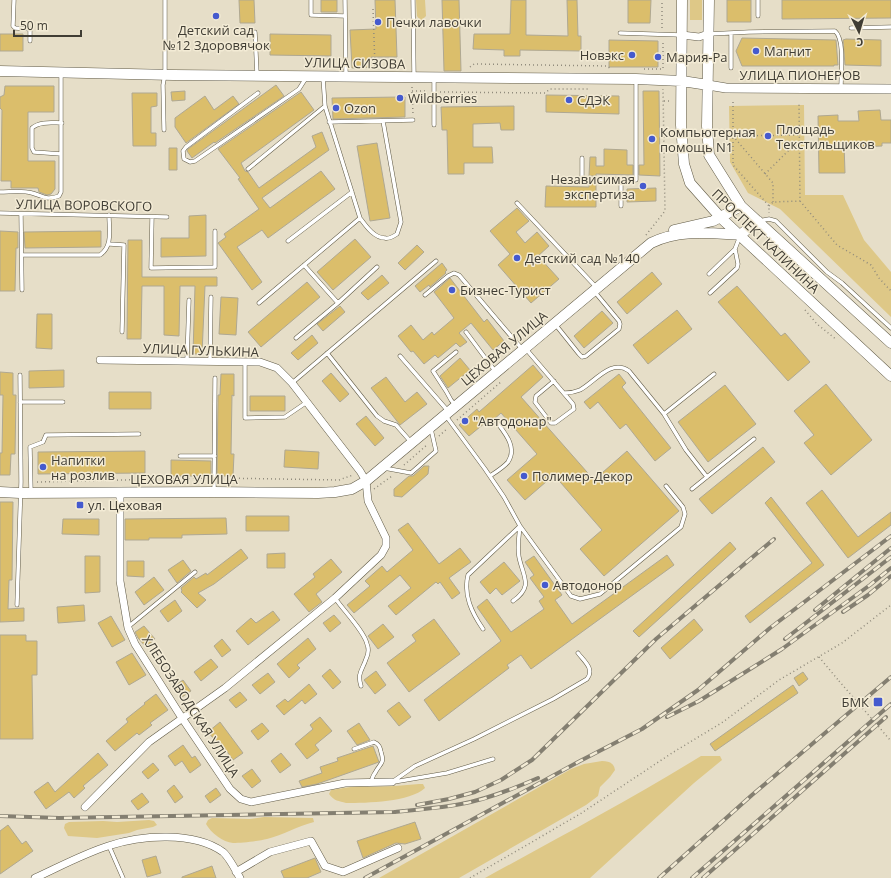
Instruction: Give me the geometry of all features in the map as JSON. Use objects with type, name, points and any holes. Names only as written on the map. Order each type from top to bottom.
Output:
[{"type":"main road","name":"ПРОСПЕКТ КАЛИНИНА","points":[[682,0],[681,101],[684,164],[690,182],[721,218],[891,376]]},
{"type":"main road","name":"ПРОСПЕКТ КАЛИНИНА","points":[[709,0],[707,126],[709,156],[741,206],[891,343]]},
{"type":"main road","name":"УЛИЦА СИЗОВА","points":[[0,71],[61,73],[346,75],[413,80],[434,78],[636,79],[682,81],[708,85]]},
{"type":"main road","name":"ЦЕХОВАЯ УЛИЦА","points":[[0,492],[318,493],[352,489],[366,481],[651,243],[679,228],[721,218],[741,206]]},
{"type":"main road","points":[[740,235],[758,221]]},
{"type":"main road","name":"ЦЕХОВАЯ УЛИЦА","points":[[661,238],[690,233],[740,235]]},
{"type":"street","points":[[682,35],[699,37],[708,34]]},
{"type":"street","name":"УЛИЦА ПИОНЕРОВ","points":[[708,85],[726,88],[891,89]]},
{"type":"street","name":"УЛИЦА ГУЛЬКИНА","points":[[100,360],[245,361],[260,362],[277,368],[292,383],[307,402],[366,481]]},
{"type":"street","points":[[84,807],[149,742],[224,688],[304,624],[335,598],[381,555],[386,546],[386,538],[368,500],[366,481]]},
{"type":"street","name":"ХЛЕБОЗАВОДСКАЯ УЛИЦА","points":[[120,492],[120,581],[128,628],[135,644],[182,718],[230,789],[241,799],[251,802],[344,783],[370,783]]},
{"type":"street","points":[[370,783],[392,782]]},
{"type":"street","points":[[35,878],[109,846],[141,839],[173,837],[205,842],[225,853],[238,875],[270,852],[311,840],[325,866],[343,872],[398,848]]},
{"type":"lane","points":[[14,0],[13,26],[15,28],[30,29],[30,41]]},
{"type":"lane","points":[[164,130],[163,85],[165,74],[165,0]]},
{"type":"lane","points":[[311,0],[312,15],[345,16]]},
{"type":"lane","points":[[345,0],[346,75]]},
{"type":"lane","points":[[413,0],[413,80]]},
{"type":"lane","points":[[758,0],[758,16]]},
{"type":"lane","points":[[850,28],[891,27]]},
{"type":"lane","points":[[708,34],[832,31],[839,34],[841,42],[841,88]]},
{"type":"lane","points":[[255,32],[257,74]]},
{"type":"lane","points":[[620,33],[682,35]]},
{"type":"lane","points":[[731,33],[731,68]]},
{"type":"lane","points":[[0,192],[32,193],[43,198],[54,198],[59,196],[61,192],[61,73]]},
{"type":"lane","points":[[258,93],[186,147],[183,151],[184,159],[190,162],[195,161],[298,89],[307,75]]},
{"type":"lane","points":[[323,76],[325,106],[360,218],[376,235],[385,238],[397,234],[401,222],[383,122]]},
{"type":"lane","points":[[434,78],[434,125]]},
{"type":"lane","points":[[582,158],[582,179],[636,180],[636,79]]},
{"type":"lane","points":[[248,169],[325,106]]},
{"type":"lane","points":[[330,122],[383,122],[413,120]]},
{"type":"lane","points":[[61,154],[34,152],[32,148],[32,128],[41,123],[62,123]]},
{"type":"lane","points":[[620,180],[621,206]]},
{"type":"lane","points":[[288,241],[352,192]]},
{"type":"lane","points":[[517,203],[595,289],[620,324],[619,329],[586,356],[582,357],[554,323]]},
{"type":"lane","name":"УЛИЦА ВОРОВСКОГО","points":[[0,213],[167,217]]},
{"type":"lane","points":[[21,214],[22,290]]},
{"type":"lane","points":[[22,255],[100,255],[105,252],[110,244],[109,215]]},
{"type":"lane","points":[[152,217],[151,268],[215,267],[215,231]]},
{"type":"lane","points":[[259,304],[360,218]]},
{"type":"lane","points":[[758,221],[769,219],[776,221],[827,272],[842,283],[891,328]]},
{"type":"lane","points":[[709,274],[735,249],[740,235]]},
{"type":"lane","points":[[110,244],[124,246],[122,332]]},
{"type":"lane","points":[[710,294],[737,268],[738,264],[735,249]]},
{"type":"lane","points":[[292,383],[436,261]]},
{"type":"lane","points":[[304,265],[338,302]]},
{"type":"lane","points":[[296,338],[377,267]]},
{"type":"lane","points":[[425,295],[448,276],[454,273],[459,275],[565,393],[573,404],[574,409],[557,422],[551,423],[535,402],[535,399],[536,396],[554,381]]},
{"type":"lane","points":[[210,360],[211,297]]},
{"type":"lane","points":[[187,360],[189,300]]},
{"type":"lane","points":[[466,332],[496,372]]},
{"type":"lane","points":[[450,411],[451,400],[433,371],[456,352]]},
{"type":"lane","points":[[327,353],[377,416],[384,421],[396,425],[412,442]]},
{"type":"lane","points":[[400,356],[450,411],[504,497],[520,526],[571,596],[580,599],[590,598],[600,594],[681,527],[685,514],[683,507],[666,486]]},
{"type":"lane","points":[[245,361],[245,418],[285,417],[307,402]]},
{"type":"lane","points":[[565,393],[579,390],[608,369],[618,366],[623,367],[629,371],[664,414],[686,450],[707,477]]},
{"type":"lane","points":[[664,414],[714,374]]},
{"type":"lane","points":[[17,605],[20,493],[20,375]]},
{"type":"lane","points":[[214,492],[215,378]]},
{"type":"lane","points":[[20,402],[63,402]]},
{"type":"lane","points":[[490,476],[508,462],[511,454],[511,446],[508,437],[496,421]]},
{"type":"lane","points":[[383,467],[411,473],[436,451],[431,427]]},
{"type":"lane","points":[[31,493],[30,447],[43,442],[46,435],[139,434]]},
{"type":"lane","points":[[692,489],[754,439]]},
{"type":"lane","points":[[180,456],[215,456]]},
{"type":"lane","points":[[513,601],[522,594],[525,588],[525,578],[518,556],[520,526]]},
{"type":"lane","points":[[483,629],[476,619],[467,596],[465,584],[468,575],[520,526]]},
{"type":"lane","points":[[128,628],[195,572]]},
{"type":"lane","points":[[335,598],[363,634],[367,644],[366,660],[360,672],[359,679],[362,686]]},
{"type":"lane","points":[[392,782],[415,766],[474,739],[554,699],[587,679],[590,675],[590,669],[578,653]]},
{"type":"lane","points":[[354,749],[374,742],[378,744],[380,748],[383,759],[370,783]]},
{"type":"lane","points":[[392,782],[447,773],[492,759]]},
{"type":"lane","points":[[109,846],[123,878]]},
{"type":"path","points":[[372,9],[375,70]]},
{"type":"path","points":[[413,80],[413,120]]},
{"type":"path","points":[[412,91],[545,93],[550,89],[597,89]]},
{"type":"path","points":[[644,236],[665,211],[663,89],[656,89]]},
{"type":"path","points":[[663,101],[674,101]]},
{"type":"path","points":[[733,102],[733,165],[769,206],[769,219]]},
{"type":"path","points":[[799,102],[800,201],[837,245],[871,265],[879,278],[891,292]]},
{"type":"path","points":[[733,136],[799,135]]},
{"type":"path","points":[[733,136],[773,184],[773,202]]},
{"type":"path","points":[[765,174],[799,140]]},
{"type":"path","points":[[769,206],[773,202],[800,201]]},
{"type":"path","points":[[802,306],[817,324],[840,342]]},
{"type":"path","points":[[38,482],[214,478],[339,480],[347,478],[360,471]]},
{"type":"path","points":[[470,878],[580,814],[672,753],[723,722],[779,680],[842,643],[891,605]]},
{"type":"path","points":[[819,657],[891,741]]},
{"type":"shaded area","points":[[416,0],[425,0],[426,16],[422,20],[420,20],[417,16]]},
{"type":"shaded area","points":[[690,0],[702,0],[702,20],[690,20]]},
{"type":"shaded area","points":[[804,105],[805,195],[843,195],[864,240],[891,272],[891,317],[780,209],[748,193],[730,162],[729,106]]},
{"type":"shaded area","points":[[701,756],[720,756],[722,760],[694,783],[590,878],[485,878],[621,803]]},
{"type":"shaded area","points":[[602,761],[611,763],[615,770],[600,787],[598,796],[586,805],[459,878],[379,878],[571,769],[584,764]]},
{"type":"shaded area","points":[[423,784],[425,788],[418,793],[388,801],[346,803],[335,799],[329,794],[331,790],[357,786],[371,787]]},
{"type":"shaded area","points":[[264,817],[313,818],[314,822],[267,839],[233,843],[225,841],[211,831],[206,824],[208,820],[212,818],[250,819]]},
{"type":"shaded area","points":[[154,821],[157,825],[129,833],[97,838],[68,836],[64,828],[65,824],[69,822]]},
{"type":"building","points":[[239,0],[254,0],[255,23],[240,23]]},
{"type":"building","points":[[321,0],[337,0],[337,12],[321,12]]},
{"type":"building","points":[[375,0],[395,0],[397,57],[371,57],[372,67],[352,68],[350,30],[376,29]]},
{"type":"building","points":[[442,0],[459,0],[461,71],[444,71]]},
{"type":"building","points":[[511,0],[526,0],[526,35],[568,36],[567,0],[577,0],[578,36],[581,36],[581,51],[520,50],[520,56],[504,56],[504,50],[473,49],[474,34],[510,34]]},
{"type":"building","points":[[628,0],[651,0],[650,23],[628,23]]},
{"type":"building","points":[[727,0],[751,0],[751,22],[727,22]]},
{"type":"building","points":[[782,0],[891,0],[891,18],[782,19]]},
{"type":"building","points":[[0,34],[23,34],[23,51],[0,51]]},
{"type":"building","points":[[270,34],[331,35],[331,56],[270,55]]},
{"type":"building","points":[[742,38],[836,40],[838,65],[742,66],[736,51]]},
{"type":"building","points":[[609,40],[658,41],[658,67],[609,67]]},
{"type":"building","points":[[843,40],[881,40],[881,66],[845,65]]},
{"type":"building","points":[[276,85],[284,96],[192,158],[187,151],[188,149]]},
{"type":"building","points":[[5,86],[54,86],[54,112],[28,112],[28,161],[55,161],[55,189],[51,194],[47,195],[39,192],[38,188],[11,188],[11,181],[1,181],[2,110],[0,108],[0,97],[4,95]]},
{"type":"building","points":[[185,91],[185,100],[172,101],[171,92]]},
{"type":"building","points":[[643,91],[659,91],[660,176],[639,175],[639,165],[644,165]]},
{"type":"building","points":[[301,92],[314,110],[241,163],[245,171],[248,172],[259,188],[316,147],[312,136],[322,132],[329,150],[262,198],[270,208],[321,171],[335,189],[268,238],[262,230],[237,247],[262,282],[252,290],[218,243],[226,237],[224,234],[259,209],[238,179],[240,178],[218,149]]},
{"type":"building","points":[[132,93],[157,93],[157,106],[151,107],[151,133],[156,133],[156,146],[133,146]]},
{"type":"building","points":[[546,95],[619,96],[619,114],[546,112]]},
{"type":"building","points":[[205,96],[214,110],[233,96],[239,104],[186,143],[175,127],[175,118]]},
{"type":"building","points":[[405,97],[405,117],[333,119],[332,98]]},
{"type":"building","points":[[514,106],[514,130],[501,130],[500,123],[473,124],[473,147],[492,147],[493,163],[464,163],[464,174],[448,174],[447,130],[442,130],[441,107]]},
{"type":"building","points":[[880,110],[881,120],[891,120],[891,143],[882,143],[882,146],[858,147],[857,143],[844,144],[845,173],[819,173],[818,116],[838,115],[838,121],[859,121],[858,111]]},
{"type":"building","points":[[377,143],[390,218],[370,221],[357,146]]},
{"type":"building","points":[[169,148],[177,148],[177,170],[169,170]]},
{"type":"building","points":[[604,149],[627,150],[627,165],[633,165],[633,175],[596,174],[596,176],[589,176],[590,157],[596,157],[596,166],[604,166]]},
{"type":"building","points":[[589,182],[596,183],[596,207],[545,207],[546,186],[589,187]]},
{"type":"building","points":[[656,188],[656,201],[627,202],[627,189]]},
{"type":"building","points":[[517,208],[529,221],[516,232],[525,243],[537,232],[549,246],[538,256],[559,279],[531,303],[498,265],[510,254],[490,231]]},
{"type":"building","points":[[206,215],[206,256],[161,257],[161,238],[189,238],[189,216]]},
{"type":"building","points":[[0,231],[18,232],[15,291],[0,291]]},
{"type":"building","points":[[101,231],[101,247],[25,248],[24,232]]},
{"type":"building","points":[[355,239],[371,257],[333,290],[317,272]]},
{"type":"building","points":[[128,240],[142,240],[142,277],[217,277],[217,286],[205,286],[202,354],[193,354],[195,286],[180,286],[179,336],[164,335],[164,286],[142,286],[141,339],[127,339]]},
{"type":"building","points":[[417,245],[424,252],[405,270],[398,263]]},
{"type":"building","points":[[442,263],[447,270],[445,272],[446,273],[430,287],[429,285],[420,292],[415,286]]},
{"type":"building","points":[[652,272],[662,284],[627,314],[617,302]]},
{"type":"building","points":[[382,275],[389,283],[368,300],[361,293]]},
{"type":"building","points":[[450,278],[484,322],[487,319],[504,341],[493,350],[471,323],[459,333],[467,342],[460,347],[456,343],[438,358],[435,355],[424,364],[413,351],[411,352],[398,336],[411,325],[423,340],[432,332],[434,335],[454,318],[434,292]]},
{"type":"building","points":[[307,282],[320,297],[261,347],[248,332]]},
{"type":"building","points":[[737,286],[781,336],[785,333],[810,362],[788,381],[718,302]]},
{"type":"building","points":[[221,297],[238,298],[236,335],[219,334]]},
{"type":"building","points":[[340,306],[345,312],[323,331],[317,324]]},
{"type":"building","points":[[677,310],[692,329],[648,364],[633,345]]},
{"type":"building","points":[[602,311],[613,323],[584,348],[574,336]]},
{"type":"building","points":[[37,314],[52,314],[52,349],[36,348]]},
{"type":"building","points":[[312,335],[318,343],[298,360],[291,353]]},
{"type":"building","points":[[460,358],[470,370],[448,388],[440,376]]},
{"type":"building","points":[[533,365],[543,377],[521,397],[594,480],[627,451],[679,511],[604,576],[580,549],[602,530],[554,475],[525,500],[507,480],[537,454],[501,413],[493,420],[491,418],[469,436],[459,425],[477,409],[479,412]]},
{"type":"building","points":[[64,370],[64,387],[29,388],[29,371]]},
{"type":"building","points":[[0,372],[13,373],[13,395],[16,395],[15,454],[11,454],[10,475],[0,475],[3,395],[0,395]]},
{"type":"building","points":[[331,373],[349,394],[340,402],[322,381]]},
{"type":"building","points":[[221,374],[234,374],[234,396],[232,395],[231,454],[234,454],[233,476],[217,476],[218,395],[220,395]]},
{"type":"building","points":[[619,374],[626,383],[622,387],[671,448],[655,461],[626,424],[620,429],[598,402],[590,409],[584,402]]},
{"type":"building","points":[[386,377],[405,402],[417,392],[427,404],[400,425],[371,388]]},
{"type":"building","points":[[826,384],[872,440],[831,475],[804,443],[814,435],[794,411]]},
{"type":"building","points":[[725,385],[756,424],[708,462],[678,422]]},
{"type":"building","points":[[109,392],[151,392],[151,409],[109,409]]},
{"type":"building","points":[[250,396],[285,396],[285,411],[250,411]]},
{"type":"building","points":[[366,416],[384,438],[375,446],[356,424]]},
{"type":"building","points":[[763,447],[775,462],[712,514],[699,499]]},
{"type":"building","points":[[285,450],[319,452],[318,469],[284,467]]},
{"type":"building","points":[[145,451],[145,473],[38,474],[38,452]]},
{"type":"building","points":[[171,460],[211,461],[211,476],[171,476]]},
{"type":"building","points":[[424,466],[429,466],[428,474],[402,497],[394,496],[394,489],[409,476],[413,476]]},
{"type":"building","points":[[822,490],[858,537],[891,512],[891,525],[848,558],[806,503]]},
{"type":"building","points":[[771,497],[824,565],[750,623],[745,616],[812,563],[765,503]]},
{"type":"building","points":[[0,502],[13,502],[12,580],[9,580],[8,609],[24,608],[24,621],[0,622]]},
{"type":"building","points":[[246,516],[289,516],[289,531],[246,531]]},
{"type":"building","points":[[226,518],[227,534],[182,535],[182,538],[125,540],[125,519]]},
{"type":"building","points":[[63,519],[99,519],[99,535],[62,534]]},
{"type":"building","points":[[408,523],[439,564],[460,548],[471,562],[449,578],[460,593],[452,599],[440,582],[438,584],[436,582],[396,615],[388,606],[411,588],[400,575],[354,613],[347,605],[370,586],[365,581],[382,566],[387,572],[413,550],[398,530]]},
{"type":"building","points":[[730,542],[736,549],[639,637],[633,631]]},
{"type":"building","points":[[241,549],[248,558],[214,584],[198,593],[206,600],[197,608],[181,592],[181,588],[194,577],[196,579],[206,573],[207,575]]},
{"type":"building","points":[[285,553],[285,568],[267,568],[267,554]]},
{"type":"building","points":[[667,555],[674,565],[531,669],[521,655],[507,665],[509,668],[439,721],[424,700],[501,641],[477,607],[487,599],[511,632],[544,609],[539,601],[544,597],[530,578],[534,575],[525,562],[534,556],[562,595],[555,600],[572,624]]},
{"type":"building","points":[[85,556],[100,556],[100,592],[85,593]]},
{"type":"building","points":[[331,559],[342,572],[316,594],[322,602],[309,612],[294,594],[315,577],[313,574]]},
{"type":"building","points":[[183,560],[191,571],[177,583],[168,570]]},
{"type":"building","points":[[127,561],[144,561],[144,577],[127,576]]},
{"type":"building","points":[[504,562],[520,581],[502,595],[496,588],[490,594],[480,582]]},
{"type":"building","points":[[154,577],[164,590],[144,605],[135,592]]},
{"type":"building","points":[[175,600],[182,611],[168,622],[160,611]]},
{"type":"building","points":[[84,605],[85,621],[58,623],[57,607]]},
{"type":"building","points":[[273,611],[280,620],[248,645],[236,631],[251,618],[256,623]]},
{"type":"building","points":[[334,615],[341,623],[330,632],[323,623]]},
{"type":"building","points":[[111,616],[125,640],[112,647],[98,623]]},
{"type":"building","points":[[434,619],[460,654],[409,692],[387,663],[416,641],[412,635]]},
{"type":"building","points":[[694,619],[703,630],[670,659],[661,648]]},
{"type":"building","points":[[383,624],[394,637],[378,649],[368,636]]},
{"type":"building","points":[[144,626],[155,639],[146,647],[135,632]]},
{"type":"building","points":[[0,635],[26,635],[26,641],[37,641],[37,675],[32,675],[33,739],[0,739]]},
{"type":"building","points":[[308,638],[316,649],[297,665],[300,668],[289,678],[277,664]]},
{"type":"building","points":[[222,639],[231,650],[222,657],[214,646]]},
{"type":"building","points":[[132,653],[146,675],[129,685],[116,662]]},
{"type":"building","points":[[211,659],[218,667],[201,681],[194,672]]},
{"type":"building","points":[[330,669],[341,682],[333,689],[322,676]]},
{"type":"building","points":[[376,671],[386,685],[375,694],[364,680]]},
{"type":"building","points":[[803,672],[808,679],[799,686],[794,678]]},
{"type":"building","points":[[268,673],[275,682],[260,694],[252,685]]},
{"type":"building","points":[[183,680],[191,691],[182,697],[174,686]]},
{"type":"building","points":[[309,684],[317,694],[305,704],[302,700],[284,715],[276,706],[285,699],[288,702]]},
{"type":"building","points":[[793,685],[798,693],[715,751],[710,744]]},
{"type":"building","points":[[240,692],[247,700],[236,708],[229,700]]},
{"type":"building","points":[[156,694],[168,710],[150,723],[152,725],[139,735],[137,733],[115,751],[106,741],[128,722],[126,719]]},
{"type":"building","points":[[399,702],[411,717],[399,726],[387,711]]},
{"type":"building","points":[[320,717],[332,731],[315,745],[319,750],[307,759],[295,744],[313,729],[310,725]]},
{"type":"building","points":[[220,722],[243,753],[233,760],[220,742],[218,744],[208,732]]},
{"type":"building","points":[[262,723],[269,731],[258,740],[251,731]]},
{"type":"building","points":[[359,723],[370,740],[357,745],[347,731]]},
{"type":"building","points":[[183,745],[192,758],[195,756],[201,765],[190,773],[182,761],[175,766],[168,756]]},
{"type":"building","points":[[373,746],[379,762],[317,784],[302,787],[299,781],[322,773],[320,767],[338,761],[337,758]]},
{"type":"building","points":[[98,753],[108,765],[83,786],[85,788],[74,798],[69,792],[46,809],[34,792],[48,782],[55,792]]},
{"type":"building","points":[[281,753],[291,765],[280,773],[271,761]]},
{"type":"building","points":[[153,763],[159,770],[148,779],[142,772]]},
{"type":"building","points":[[252,769],[261,781],[252,788],[242,776]]},
{"type":"building","points":[[174,785],[183,797],[175,803],[167,791]]},
{"type":"building","points":[[216,788],[221,795],[210,803],[205,796]]},
{"type":"building","points":[[142,793],[149,802],[138,810],[131,801]]},
{"type":"building","points":[[415,822],[421,839],[405,844],[396,843],[363,858],[357,841]]},
{"type":"building","points":[[8,825],[22,844],[26,841],[33,851],[0,874],[0,831]]},
{"type":"building","points":[[156,856],[161,873],[147,877],[142,860]]},
{"type":"building","points":[[315,858],[321,872],[307,878],[284,878],[281,871]]},
{"type":"building","points":[[212,866],[216,878],[182,878],[182,877]]},
{"type":"railway","points":[[365,878],[642,729],[698,690],[770,628],[891,536]]},
{"type":"railway","points":[[417,805],[475,792],[501,780],[532,760],[656,639],[774,539]]},
{"type":"railway","points":[[815,610],[891,548]]},
{"type":"railway","points":[[785,639],[891,557]]},
{"type":"railway","points":[[667,717],[699,701],[782,649],[891,568]]},
{"type":"railway","points":[[843,612],[868,595],[891,576]]},
{"type":"railway","points":[[659,878],[752,795],[891,677]]},
{"type":"railway","points":[[692,878],[891,704]]},
{"type":"railway","points":[[703,878],[886,717]]},
{"type":"railway","points":[[0,816],[59,818],[394,812],[436,808],[471,802],[500,793],[538,778]]},
{"type":"place","name":"Детский сад №12 Здоровячок","points":[[216,16]]},
{"type":"place","name":"Печки лавочки","points":[[378,22]]},
{"type":"place","name":"Магнит","points":[[756,51]]},
{"type":"place","name":"Новэкс","points":[[632,55]]},
{"type":"place","name":"Мария-Ра","points":[[658,57]]},
{"type":"place","name":"Wildberries","points":[[400,98]]},
{"type":"place","name":"СДЭК","points":[[569,100]]},
{"type":"place","name":"Ozon","points":[[336,108]]},
{"type":"place","name":"Площадь Текстильщиков","points":[[768,136]]},
{"type":"place","name":"Компьютерная помощь N1","points":[[652,139]]},
{"type":"place","name":"Независимая экспертиза","points":[[643,186]]},
{"type":"place","name":"Детский сад №140","points":[[517,258]]},
{"type":"place","name":"Бизнес-Турист","points":[[452,290]]},
{"type":"place","name":"\"Автодонар\"","points":[[465,421]]},
{"type":"place","name":"Напитки на розлив","points":[[43,467]]},
{"type":"place","name":"Полимер-Декор","points":[[524,476]]},
{"type":"place","name":"ул. Цеховая","points":[[80,505]]},
{"type":"place","name":"Автодонор","points":[[545,585]]},
{"type":"place","name":"БМК","points":[[878,702]]}]
